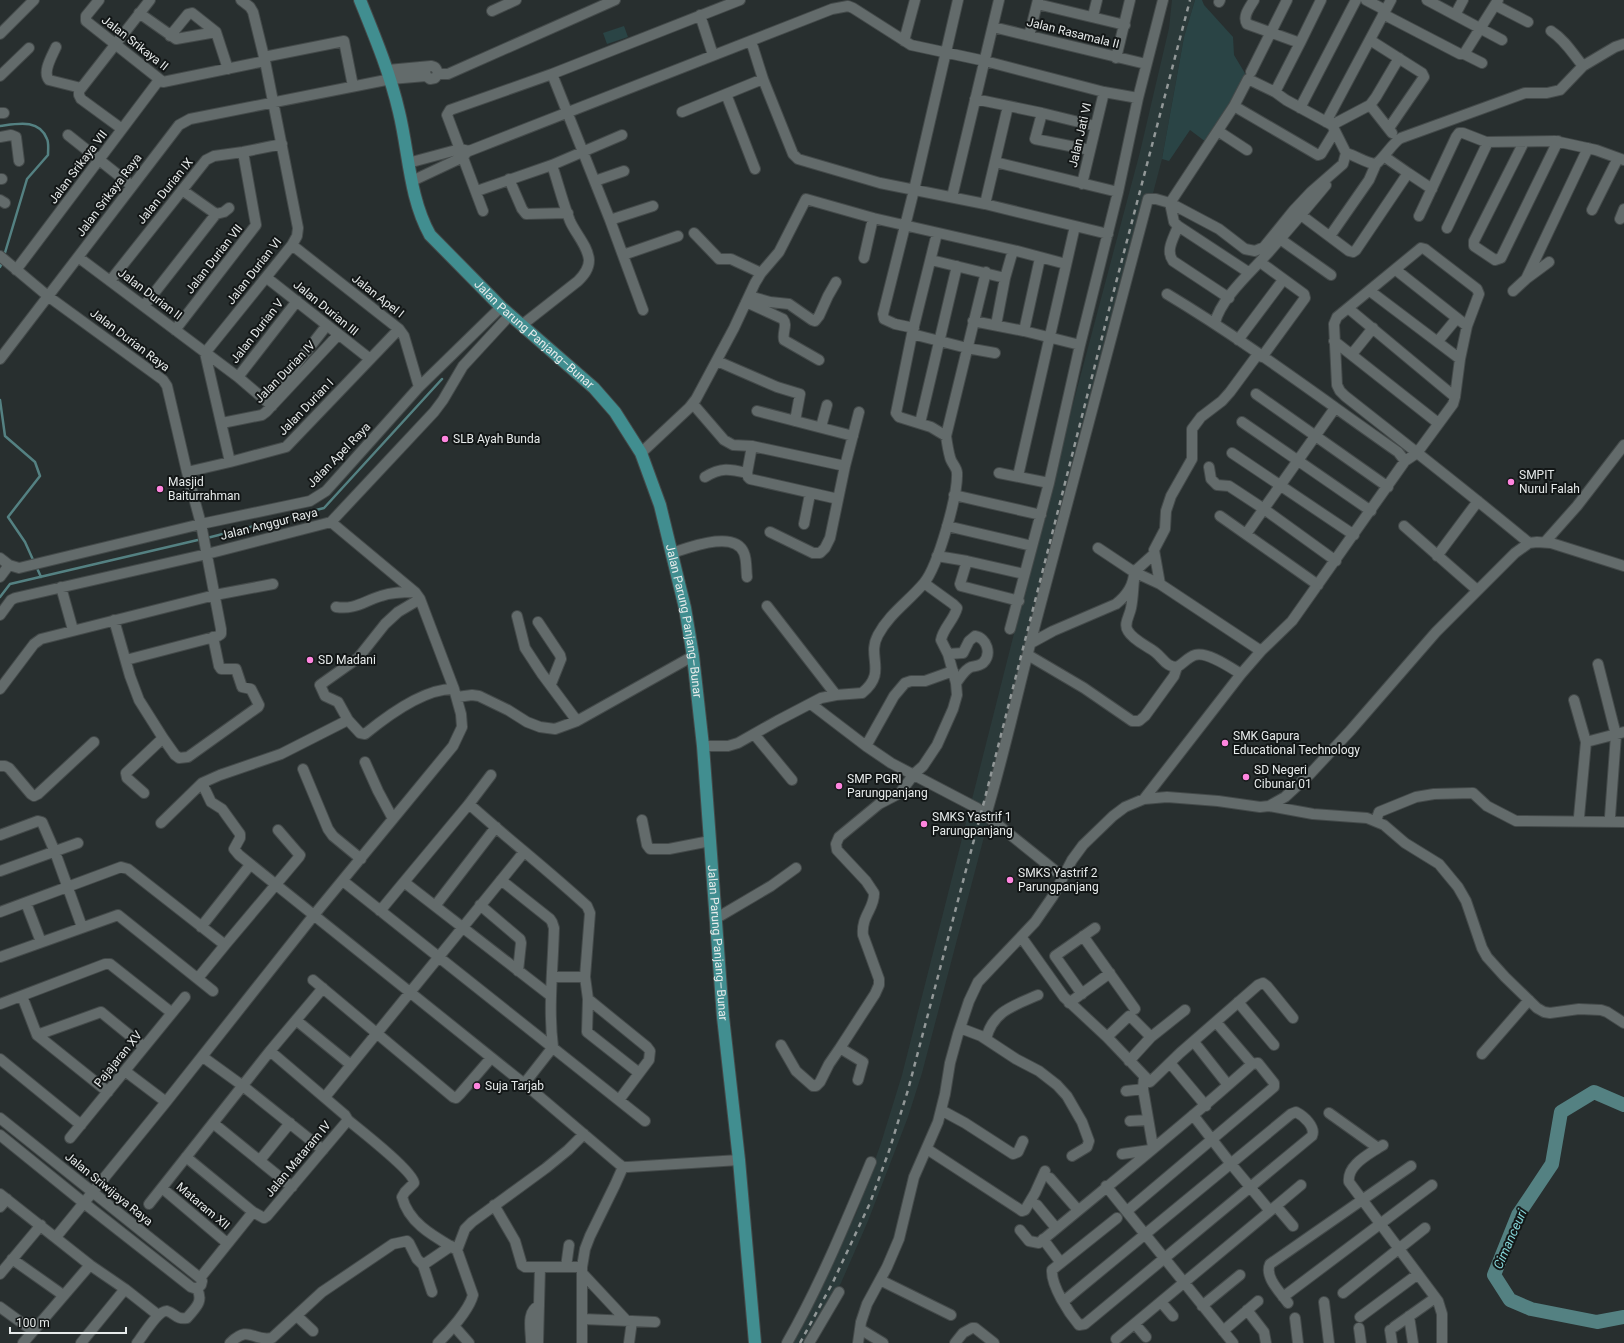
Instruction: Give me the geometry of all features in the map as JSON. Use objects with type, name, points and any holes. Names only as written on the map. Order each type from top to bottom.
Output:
[{"type":"main road","name":"Jalan Parung Panjang–Bunar","points":[[360,0],[389,74],[400,114],[412,181],[424,224],[430,235],[501,307],[594,388],[615,412],[641,453],[660,505],[685,608],[694,656],[703,746],[723,1016],[739,1160],[754,1342]]},
{"type":"street","points":[[0,34],[34,0]]},
{"type":"street","name":"Jalan Srikaya II","points":[[99,0],[85,19],[86,21],[159,80],[167,82],[344,41],[353,86]]},
{"type":"street","points":[[122,129],[79,96],[81,88],[150,0]]},
{"type":"street","name":"Jalan Durian VI","points":[[206,353],[267,278],[298,236],[298,228],[265,59],[253,12],[250,7],[241,0]]},
{"type":"street","points":[[492,11],[516,0]]},
{"type":"street","name":"Jalan Srikaya Raya","points":[[1,359],[132,186],[179,125],[184,121],[190,118],[273,103],[353,86],[389,74],[427,72],[431,66],[435,67],[438,74],[448,74],[615,0]]},
{"type":"street","points":[[484,211],[464,152],[447,115],[450,110],[552,74],[740,0]]},
{"type":"street","points":[[904,42],[915,0]]},
{"type":"street","points":[[958,0],[914,190],[883,314],[884,319],[888,322],[913,331],[967,348],[995,354]]},
{"type":"street","points":[[952,197],[999,0]]},
{"type":"street","points":[[1093,16],[1097,0]]},
{"type":"street","points":[[1116,58],[1130,0]]},
{"type":"street","points":[[1010,629],[1019,601],[1024,574],[1049,483],[1080,345],[1118,192],[1146,64],[1163,0]]},
{"type":"street","points":[[1254,0],[1245,17],[1247,24],[1300,43]]},
{"type":"street","points":[[1251,72],[1287,0]]},
{"type":"street","points":[[1275,92],[1321,0]]},
{"type":"street","points":[[1300,108],[1356,0]]},
{"type":"street","points":[[1366,0],[1384,12],[1460,54],[1464,54],[1482,63]]},
{"type":"street","points":[[1234,106],[1318,155],[1321,154],[1331,126],[1370,40],[1391,0]]},
{"type":"street","points":[[1428,0],[1502,40]]},
{"type":"street","points":[[1455,15],[1463,0]]},
{"type":"street","points":[[1029,36],[1037,2],[1124,25]]},
{"type":"street","points":[[1464,54],[1496,2],[1528,22]]},
{"type":"street","points":[[412,181],[464,152],[832,9],[848,6],[859,11],[904,42],[911,45],[946,54],[985,61],[1104,92],[1138,98]]},
{"type":"street","points":[[139,13],[176,39],[216,32]]},
{"type":"street","points":[[170,36],[190,13],[216,32],[228,69]]},
{"type":"street","points":[[700,15],[713,55]]},
{"type":"street","name":"Jalan Rasamala II","points":[[993,27],[1116,58],[1146,64]]},
{"type":"street","points":[[1551,31],[1565,43],[1583,66]]},
{"type":"street","points":[[1370,40],[1422,73],[1424,77],[1389,128]]},
{"type":"street","points":[[751,41],[763,79],[794,154],[798,159],[880,183],[985,204],[1108,234]]},
{"type":"street","points":[[1330,236],[1369,180],[1376,164],[1385,157],[1397,140],[1481,108],[1526,93],[1547,93],[1560,90],[1583,66],[1608,51],[1624,44]]},
{"type":"street","points":[[56,47],[46,72],[47,78],[49,80],[81,88]]},
{"type":"street","points":[[0,76],[29,48]]},
{"type":"street","points":[[1331,126],[1370,105],[1399,58]]},
{"type":"street","points":[[552,74],[595,181],[643,310]]},
{"type":"street","points":[[682,112],[763,79]]},
{"type":"street","points":[[1248,272],[1178,226],[1174,222],[1170,203],[1218,132],[1248,79],[1275,92],[1331,126],[1346,153],[1367,162],[1376,164]]},
{"type":"street","name":"Jalan Srikaya VII","points":[[14,268],[100,160],[159,80]]},
{"type":"street","name":"Jalan Jati VI","points":[[1082,184],[1104,92]]},
{"type":"street","points":[[726,94],[755,169]]},
{"type":"street","points":[[975,99],[1095,126]]},
{"type":"street","points":[[1370,105],[1397,140]]},
{"type":"street","points":[[985,204],[1008,106]]},
{"type":"street","points":[[1042,113],[1035,139],[1090,150]]},
{"type":"street","points":[[1218,132],[1247,150]]},
{"type":"street","points":[[1419,216],[1459,133],[1488,142],[1558,141],[1588,148],[1621,159],[1592,210]]},
{"type":"street","points":[[0,137],[11,135],[16,137],[19,161]]},
{"type":"street","points":[[68,135],[132,186]]},
{"type":"street","points":[[477,191],[552,165],[622,135]]},
{"type":"street","points":[[1524,142],[1474,241],[1474,246],[1495,260],[1501,258],[1558,141]]},
{"type":"street","points":[[1447,228],[1488,142]]},
{"type":"street","name":"Jalan Durian IX","points":[[110,281],[210,157],[282,144]]},
{"type":"street","points":[[1526,280],[1588,148]]},
{"type":"street","name":"Jalan Durian VII","points":[[175,330],[256,226],[243,152]]},
{"type":"street","points":[[408,162],[464,152]]},
{"type":"street","points":[[1215,323],[1229,298],[1248,272],[1260,262],[1301,215],[1342,164],[1346,153]]},
{"type":"street","points":[[1385,157],[1432,189]]},
{"type":"street","points":[[995,162],[1118,192]]},
{"type":"street","points":[[986,815],[999,773],[1031,643],[1148,199],[1170,203],[1199,217],[1219,229],[1244,249],[1255,251],[1264,247],[1294,210],[1311,192],[1342,164]]},
{"type":"street","points":[[522,326],[585,274],[589,259],[570,221],[552,165]]},
{"type":"street","points":[[595,181],[624,171]]},
{"type":"street","points":[[1301,215],[1353,252],[1356,250],[1408,173]]},
{"type":"street","points":[[509,179],[522,210],[526,214],[568,213]]},
{"type":"street","points":[[182,190],[216,214]]},
{"type":"street","points":[[641,453],[693,404],[738,320],[761,273],[779,252],[806,199],[904,226],[1013,250],[1066,264]]},
{"type":"street","points":[[610,220],[653,206]]},
{"type":"street","points":[[144,306],[216,214],[224,212],[229,208]]},
{"type":"street","points":[[864,258],[873,218]]},
{"type":"street","points":[[1018,476],[1048,338],[1075,226]]},
{"type":"street","points":[[1178,226],[1169,251],[1170,258],[1229,298]]},
{"type":"street","points":[[694,233],[719,259],[731,259],[761,273]]},
{"type":"street","points":[[937,233],[913,331],[896,412],[899,417],[936,428],[946,436]]},
{"type":"street","points":[[623,255],[678,236]]},
{"type":"street","points":[[1280,239],[1331,275]]},
{"type":"street","name":"Jalan Apel I","points":[[292,245],[399,329],[404,336],[419,387]]},
{"type":"street","points":[[1144,799],[1260,651],[1292,621],[1336,561],[1405,461],[1417,452],[1453,404],[1467,326],[1479,298],[1479,291],[1422,248],[1335,320],[1334,341],[1336,374],[1340,392],[1417,452],[1529,543]]},
{"type":"street","points":[[996,326],[1005,278],[1013,250]]},
{"type":"street","name":"Jalan Durian Raya","points":[[0,256],[49,296],[165,382],[201,524],[215,595],[221,634],[213,637]]},
{"type":"street","name":"Jalan Durian II","points":[[78,257],[238,377],[270,403]]},
{"type":"street","points":[[1024,331],[1040,258]]},
{"type":"street","points":[[930,260],[986,272],[1005,278]]},
{"type":"street","points":[[1160,584],[1154,554],[1155,548],[1165,529],[1166,511],[1171,496],[1192,459],[1192,429],[1201,417],[1215,407],[1230,392],[1305,298],[1304,294],[1260,262]]},
{"type":"street","points":[[1513,291],[1549,262]]},
{"type":"street","points":[[920,423],[957,266]]},
{"type":"street","points":[[1396,270],[1467,326]]},
{"type":"street","points":[[703,746],[728,746],[738,743],[821,698],[862,693],[871,685],[876,674],[875,644],[877,637],[886,622],[924,583],[938,556],[947,526],[957,480],[957,470],[950,457],[946,436],[986,272]]},
{"type":"street","name":"Jalan Durian III","points":[[267,278],[370,359]]},
{"type":"street","points":[[1238,340],[1283,280]]},
{"type":"street","points":[[747,299],[789,304],[815,321],[836,282]]},
{"type":"street","points":[[1370,291],[1460,359]]},
{"type":"street","points":[[1167,294],[1215,323],[1398,452],[1405,461]]},
{"type":"street","points":[[747,299],[783,319],[786,323],[783,336],[784,340],[819,360]]},
{"type":"street","name":"Jalan Durian V","points":[[238,377],[297,301]]},
{"type":"street","name":"Jalan Apel Raya","points":[[9,565],[20,568],[201,524],[310,501],[318,497],[326,491],[419,387],[501,307]]},
{"type":"street","points":[[1348,308],[1455,397]]},
{"type":"street","name":"Jalan Anggur Raya","points":[[0,615],[12,600],[206,550],[331,522],[434,412],[443,400],[463,366],[510,315]]},
{"type":"street","points":[[1438,341],[1457,318]]},
{"type":"street","points":[[973,321],[1024,331],[1080,345]]},
{"type":"street","points":[[270,403],[327,325]]},
{"type":"street","points":[[1352,354],[1373,328]]},
{"type":"street","name":"Jalan Durian I","points":[[187,472],[286,447],[399,329]]},
{"type":"street","name":"Jalan Durian IV","points":[[222,423],[262,415],[270,403],[338,335]]},
{"type":"street","points":[[1334,341],[1438,424]]},
{"type":"street","points":[[206,353],[230,462]]},
{"type":"street","points":[[717,360],[777,388],[799,393],[801,396],[795,422]]},
{"type":"street","points":[[443,365],[457,376]]},
{"type":"street","points":[[1256,394],[1388,487]]},
{"type":"street","points":[[693,404],[727,442],[733,445],[752,446],[845,466]]},
{"type":"street","points":[[821,427],[827,405]]},
{"type":"street","points":[[1246,534],[1335,408]]},
{"type":"street","points":[[757,411],[853,436]]},
{"type":"street","points":[[770,532],[813,553],[820,553],[825,548],[830,538],[845,466],[859,412]]},
{"type":"street","points":[[1242,422],[1371,511]]},
{"type":"street","points":[[1545,542],[1582,500],[1624,445]]},
{"type":"street","points":[[752,446],[747,473],[750,479],[810,494],[838,499]]},
{"type":"street","points":[[1232,453],[1354,535]]},
{"type":"street","points":[[1209,467],[1213,482],[1217,485],[1229,486],[1264,509],[1336,561]]},
{"type":"street","points":[[705,477],[713,472],[723,469],[747,473]]},
{"type":"street","points":[[999,473],[1049,483]]},
{"type":"street","points":[[804,524],[810,494]]},
{"type":"street","points":[[954,495],[1041,515]]},
{"type":"street","points":[[1437,556],[1478,501]]},
{"type":"street","points":[[1220,516],[1318,585]]},
{"type":"street","points":[[56,1237],[203,1056],[237,1010],[453,746],[460,733],[463,720],[455,693],[417,596],[331,522]]},
{"type":"street","points":[[947,526],[1032,546]]},
{"type":"street","points":[[1404,526],[1477,590]]},
{"type":"street","points":[[672,553],[706,542],[733,542],[740,546],[745,554],[747,577]]},
{"type":"street","points":[[1269,806],[1291,792],[1321,762],[1432,637],[1514,553],[1529,543],[1545,542],[1624,566]]},
{"type":"street","points":[[1098,548],[1134,576],[1160,584],[1260,651]]},
{"type":"street","points":[[1031,643],[1053,631],[1116,604],[1124,597],[1134,576],[1154,554]]},
{"type":"street","points":[[938,556],[1024,574]]},
{"type":"street","points":[[0,558],[9,565],[0,576]]},
{"type":"street","points":[[967,561],[960,584],[961,586],[1019,601]]},
{"type":"street","points":[[1134,576],[1131,608],[1127,624],[1128,632],[1156,653],[1163,661],[1170,666],[1177,667]]},
{"type":"street","points":[[781,1045],[796,1071],[813,1086],[816,1086],[820,1082],[829,1064],[875,994],[879,985],[879,979],[863,935],[862,927],[864,920],[873,904],[874,893],[866,881],[837,850],[836,842],[879,804],[900,793],[914,774],[923,766],[937,745],[953,709],[957,695],[956,683],[948,654],[943,645],[942,636],[954,617],[957,608],[924,583]]},
{"type":"street","points":[[0,689],[36,641],[73,630],[215,595],[273,584]]},
{"type":"street","points":[[61,587],[73,630]]},
{"type":"street","points":[[336,607],[354,607],[382,595],[399,592],[417,596]]},
{"type":"street","points":[[417,596],[385,624],[358,658],[320,685],[326,696],[338,702],[348,720],[360,733],[365,734],[384,718],[438,690],[486,698],[527,722],[548,729],[563,727],[577,721],[694,656]]},
{"type":"street","points":[[767,606],[836,695]]},
{"type":"street","points":[[516,616],[525,648],[577,721]]},
{"type":"street","points":[[114,620],[126,660],[139,700],[163,738],[175,755],[179,758],[188,757],[259,705],[251,689],[242,687],[236,668],[220,668],[213,637],[126,660]]},
{"type":"street","points":[[538,622],[560,655],[561,659],[550,684]]},
{"type":"street","points":[[948,654],[963,653],[969,641],[975,636],[982,638],[986,644],[987,656],[984,662],[967,669],[956,683]]},
{"type":"street","points":[[1028,656],[1084,688],[1128,718],[1136,721],[1140,721],[1145,716],[1174,676],[1177,667],[1190,657],[1201,654],[1241,674]]},
{"type":"street","points":[[1598,664],[1620,734],[1610,817]]},
{"type":"street","points":[[866,746],[894,696],[905,683],[911,681],[928,680],[952,671]]},
{"type":"street","points":[[1574,700],[1586,742],[1579,817]]},
{"type":"street","points":[[811,704],[891,763],[977,808],[1064,877]]},
{"type":"street","points":[[161,823],[202,783],[220,775],[281,754],[348,720]]},
{"type":"street","points":[[754,734],[792,780]]},
{"type":"street","points":[[1586,742],[1620,734]]},
{"type":"street","points":[[144,793],[127,778],[126,773],[163,738]]},
{"type":"street","points":[[0,766],[9,768],[34,796],[94,742]]},
{"type":"street","points":[[365,762],[393,819]]},
{"type":"street","points":[[303,769],[328,829],[333,836],[361,859]]},
{"type":"street","points":[[380,911],[469,804],[491,775]]},
{"type":"street","points":[[202,783],[211,802],[222,809],[240,834],[240,838],[234,848],[239,855],[524,1084],[623,1167],[739,1160]]},
{"type":"street","points":[[1376,821],[1379,812],[1416,797],[1440,794],[1473,793],[1487,806],[1516,820],[1624,822]]},
{"type":"street","points":[[858,1343],[867,1304],[899,1240],[914,1177],[927,1149],[941,1110],[950,1064],[960,1028],[969,1001],[978,982],[1022,938],[1048,904],[1072,860],[1093,834],[1125,807],[1144,799],[1181,798],[1260,807],[1269,806],[1313,814],[1367,818],[1376,821],[1384,825],[1416,850],[1439,864],[1458,888],[1466,901],[1482,948],[1505,977],[1529,1000],[1544,1012],[1559,1012],[1579,1009],[1601,1010],[1607,1012],[1624,1023]]},
{"type":"street","points":[[469,804],[524,852],[546,868],[589,909],[590,913],[585,977],[588,999],[587,1032],[639,1073]]},
{"type":"street","points":[[642,820],[647,844],[650,848],[669,849],[710,841]]},
{"type":"street","points":[[0,835],[42,822],[55,852],[82,927]]},
{"type":"street","points":[[435,906],[496,827]]},
{"type":"street","points":[[198,978],[276,886],[300,855],[278,830]]},
{"type":"street","points":[[0,871],[78,843]]},
{"type":"street","points":[[324,1097],[524,852]]},
{"type":"street","points":[[201,927],[250,865]]},
{"type":"street","points":[[0,912],[68,888],[120,867],[128,869],[225,945]]},
{"type":"street","points":[[715,919],[771,886],[796,868]]},
{"type":"street","points":[[501,880],[552,922],[554,928],[551,996],[553,1047],[524,1084]]},
{"type":"street","points":[[343,881],[645,1121]]},
{"type":"street","points":[[404,882],[551,996]]},
{"type":"street","points":[[26,903],[41,942]]},
{"type":"street","points":[[480,905],[520,939],[521,943],[518,971]]},
{"type":"street","points":[[0,957],[118,915],[213,991]]},
{"type":"street","points":[[1082,994],[1055,956],[1095,928]]},
{"type":"street","points":[[1083,936],[1135,1009]]},
{"type":"street","points":[[1022,938],[1060,992],[1150,1082],[1258,985],[1263,983],[1267,986],[1293,1018]]},
{"type":"street","points":[[0,1004],[105,964],[110,964],[172,1013]]},
{"type":"street","points":[[1070,1003],[1110,973]]},
{"type":"street","points":[[552,977],[585,977]]},
{"type":"street","points":[[313,980],[453,1097],[456,1098],[460,1094],[491,1058]]},
{"type":"street","points":[[149,1204],[270,1051],[323,988]]},
{"type":"street","points":[[986,1039],[988,1029],[998,1016],[1004,1011],[1038,995]]},
{"type":"street","points":[[22,996],[37,1035],[108,1092]]},
{"type":"street","name":"Pajajaran XV","points":[[70,1138],[185,997]]},
{"type":"street","points":[[588,999],[650,1051],[649,1060],[619,1100]]},
{"type":"street","points":[[1482,1054],[1529,1000]]},
{"type":"street","points":[[1238,1002],[1274,1045]]},
{"type":"street","points":[[1129,1061],[1151,1037],[1185,1010]]},
{"type":"street","points":[[37,1035],[101,1012],[144,1047]]},
{"type":"street","points":[[1106,1037],[1129,1016],[1151,1037]]},
{"type":"street","points":[[296,1020],[351,1065]]},
{"type":"street","points":[[1216,1022],[1252,1064]]},
{"type":"street","points":[[960,1028],[986,1039],[1016,1059],[1046,1076],[1067,1096],[1082,1122],[1089,1141],[1087,1147],[1072,1156]]},
{"type":"street","points":[[1194,1042],[1228,1085]]},
{"type":"street","points":[[840,1048],[863,1062],[858,1080]]},
{"type":"street","name":"Jalan Mataram IV","points":[[253,1212],[264,1218],[267,1216],[348,1120],[345,1114],[270,1051]]},
{"type":"street","points":[[203,1056],[323,1150]]},
{"type":"street","points":[[0,1059],[81,1125]]},
{"type":"street","points":[[1170,1063],[1206,1106]]},
{"type":"street","points":[[1020,1230],[1029,1241],[1039,1243],[1152,1148],[1206,1106],[1252,1064],[1258,1063],[1274,1083],[1274,1087],[1127,1211]]},
{"type":"street","points":[[125,1071],[166,1102]]},
{"type":"street","points":[[1144,1077],[1144,1089],[1152,1148]]},
{"type":"street","points":[[1126,1090],[1144,1089]]},
{"type":"street","points":[[941,1110],[965,1123],[1013,1154],[1018,1152],[1023,1142]]},
{"type":"street","points":[[1064,1301],[1230,1164],[1296,1112],[1300,1114],[1313,1128],[1314,1132],[1312,1136],[1251,1188],[1085,1324],[1079,1325],[1070,1314],[1051,1277],[1052,1270],[1116,1218]]},
{"type":"street","points":[[1329,1113],[1381,1146],[1352,1168],[1348,1175],[1349,1182],[1440,1306],[1442,1314],[1442,1343]]},
{"type":"street","points":[[1193,1115],[1230,1164],[1251,1188],[1293,1226]]},
{"type":"street","name":"Jalan Sriwijaya Raya","points":[[0,1118],[93,1193],[200,1283]]},
{"type":"street","points":[[348,1120],[393,1158],[412,1178],[414,1183],[402,1197],[407,1210],[426,1231],[454,1248],[473,1295],[472,1299],[454,1326],[438,1343]]},
{"type":"street","points":[[1130,1121],[1148,1120]]},
{"type":"street","points":[[260,1160],[290,1123]]},
{"type":"street","points":[[213,1124],[292,1186]]},
{"type":"street","points":[[423,1265],[454,1248],[465,1229],[472,1222],[546,1168],[568,1150],[584,1134]]},
{"type":"street","points":[[0,1135],[191,1287],[200,1283],[228,1243],[253,1212],[186,1157]]},
{"type":"street","points":[[1122,1154],[1152,1148]]},
{"type":"street","points":[[927,1149],[1022,1211],[1025,1210],[1048,1175],[1078,1210]]},
{"type":"street","points":[[787,1343],[810,1302],[832,1256],[871,1162]]},
{"type":"street","points":[[1411,1166],[1270,1264],[1269,1275],[1286,1300],[1432,1185]]},
{"type":"street","points":[[582,1343],[583,1271],[587,1244],[616,1185],[623,1167]]},
{"type":"street","points":[[1116,1339],[1301,1185]]},
{"type":"street","points":[[1106,1186],[1166,1258],[1202,1306],[1233,1343]]},
{"type":"street","name":"Mataram XII","points":[[162,1188],[228,1243]]},
{"type":"street","points":[[0,1208],[3,1196],[90,1265],[125,1289],[158,1315]]},
{"type":"street","points":[[494,1205],[515,1241],[522,1265],[525,1267],[540,1268],[566,1267],[583,1271],[629,1320],[629,1343]]},
{"type":"street","points":[[1037,1205],[1056,1228]]},
{"type":"street","points":[[0,1274],[41,1225]]},
{"type":"street","points":[[1343,1293],[1425,1228]]},
{"type":"street","points":[[1043,1239],[1061,1263]]},
{"type":"street","points":[[230,1343],[238,1335],[245,1333],[267,1339],[272,1338],[322,1292],[394,1244],[406,1241],[409,1243],[423,1265],[432,1292]]},
{"type":"street","points":[[566,1267],[569,1245]]},
{"type":"street","points":[[12,1259],[63,1295]]},
{"type":"street","points":[[23,1343],[90,1265]]},
{"type":"street","points":[[538,1343],[540,1268]]},
{"type":"street","points":[[1360,1317],[1418,1274]]},
{"type":"street","points":[[1202,1306],[1240,1275]]},
{"type":"street","points":[[880,1280],[950,1315]]},
{"type":"street","points":[[137,1343],[158,1315],[167,1311],[182,1319],[187,1318],[199,1302],[200,1283]]},
{"type":"street","points":[[81,1343],[125,1289]]},
{"type":"street","points":[[809,1343],[839,1292]]},
{"type":"street","points":[[1392,1343],[1392,1328],[1435,1298]]},
{"type":"street","points":[[1223,1331],[1258,1301]]},
{"type":"street","points":[[1162,1302],[1173,1316]]},
{"type":"street","points":[[1324,1302],[1329,1343]]},
{"type":"street","points":[[531,1343],[531,1312],[534,1308],[539,1306]]},
{"type":"street","points":[[0,1307],[33,1330]]},
{"type":"street","points":[[1247,1310],[1264,1332],[1266,1343]]},
{"type":"street","points":[[296,1316],[313,1331]]},
{"type":"street","points":[[1409,1316],[1413,1343]]},
{"type":"street","points":[[1295,1318],[1298,1343]]},
{"type":"street","points":[[583,1319],[655,1322]]},
{"type":"street","points":[[1135,1324],[1146,1338]]},
{"type":"street","points":[[454,1326],[469,1343]]},
{"type":"street","points":[[955,1343],[963,1333],[972,1328],[975,1328],[994,1343]]},
{"type":"street","points":[[1359,1328],[1361,1343]]},
{"type":"street","points":[[860,1329],[883,1343]]},
{"type":"shaded area","points":[[1172,0],[1195,0],[1184,37],[1162,159],[922,1073],[908,1117],[868,1221],[841,1283],[809,1343],[791,1343],[856,1214],[881,1143],[902,1075],[1056,468],[1140,152],[1169,28]]},
{"type":"shaded area","points":[[1195,0],[1202,0],[1204,5],[1233,37],[1234,55],[1246,75],[1206,142],[1190,130],[1169,161],[1162,159],[1184,37]]},
{"type":"shaded area","points":[[624,26],[628,37],[607,44],[603,33]]},
{"type":"waterway","points":[[0,126],[20,124],[33,125],[43,132],[47,139],[48,145],[48,155],[27,179],[4,256]]},
{"type":"waterway","points":[[0,267],[3,261]]},
{"type":"waterway","points":[[207,538],[324,508],[442,379]]},
{"type":"waterway","points":[[0,400],[5,436],[35,462],[40,476],[8,517],[25,542],[34,562]]},
{"type":"waterway","points":[[0,597],[10,584],[202,539]]},
{"type":"waterway","points":[[36,566],[41,577]]},
{"type":"waterway","name":"Cimanceuri","points":[[1624,1105],[1594,1092],[1561,1112],[1552,1164],[1518,1215],[1494,1275],[1510,1300],[1531,1309],[1597,1322],[1624,1317]]},
{"type":"railway","points":[[800,1343],[833,1282],[870,1203],[889,1151],[908,1090],[985,798],[1112,298],[1190,0]]},
{"type":"place","name":"SLB Ayah Bunda","points":[[445,439]]},
{"type":"place","name":"SMPIT Nurul Falah","points":[[1511,482]]},
{"type":"place","name":"Masjid Baiturrahman","points":[[160,489]]},
{"type":"place","name":"SD Madani","points":[[310,660]]},
{"type":"place","name":"SMK Gapura Educational Technology","points":[[1225,743]]},
{"type":"place","name":"SD Negeri Cibunar 01","points":[[1246,777]]},
{"type":"place","name":"SMP PGRI Parungpanjang","points":[[839,786]]},
{"type":"place","name":"SMKS Yastrif 1 Parungpanjang","points":[[924,824]]},
{"type":"place","name":"SMKS Yastrif 2 Parungpanjang","points":[[1010,880]]},
{"type":"place","name":"Suja Tarjab","points":[[477,1086]]}]
